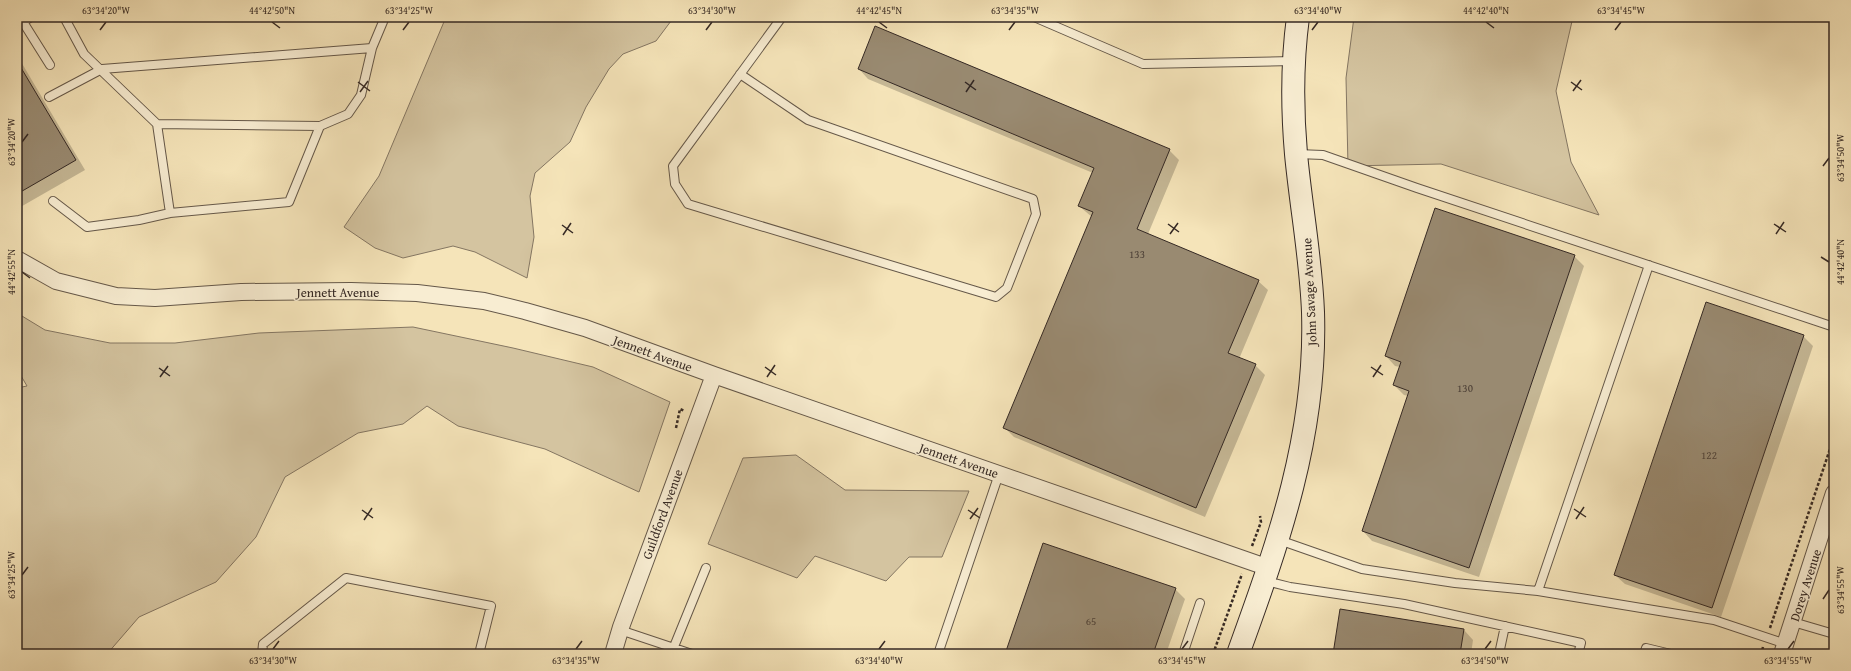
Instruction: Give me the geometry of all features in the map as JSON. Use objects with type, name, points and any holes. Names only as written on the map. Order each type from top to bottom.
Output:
[{"type":"main road","name":"John Savage Avenue","points":[[1238,654],[1279,540],[1291,498],[1302,446],[1312,365],[1313,312],[1296,154],[1293,100],[1294,61],[1298,17]]},
{"type":"street","name":"Jennett Avenue","points":[[17,259],[56,281],[116,296],[155,298],[241,292],[417,293],[484,301],[524,311],[585,328],[714,375],[1247,560],[1267,574]]},
{"type":"street","name":"Guildford Avenue","points":[[613,654],[620,630],[714,375]]},
{"type":"street","name":"Dorey Avenue","points":[[1784,649],[1834,493]]},
{"type":"lane","points":[[31,17],[23,22],[50,66]]},
{"type":"lane","points":[[64,17],[84,54],[102,69],[157,124],[170,213]]},
{"type":"lane","points":[[157,124],[320,126],[348,114],[361,95],[372,48],[385,17]]},
{"type":"lane","points":[[740,74],[808,120],[1032,199],[1036,214],[1007,288],[996,297],[688,204],[675,184],[673,166],[740,74],[782,17]]},
{"type":"lane","points":[[1034,17],[1143,64],[1294,61]]},
{"type":"lane","points":[[49,97],[102,69],[372,48]]},
{"type":"lane","points":[[54,201],[87,227],[139,220],[170,213],[289,202],[320,126]]},
{"type":"lane","points":[[1296,154],[1323,155],[1417,188],[1834,327]]},
{"type":"lane","points":[[1538,591],[1649,265]]},
{"type":"lane","points":[[938,654],[999,474]]},
{"type":"lane","points":[[1279,540],[1362,569],[1455,583],[1538,591],[1714,620],[1766,638],[1784,649]]},
{"type":"lane","points":[[672,651],[706,568]]},
{"type":"lane","points":[[1267,574],[1290,587],[1404,604],[1581,643],[1578,654]]},
{"type":"lane","points":[[262,654],[263,644],[346,578],[491,606],[479,654]]},
{"type":"lane","points":[[1183,654],[1200,603]]},
{"type":"lane","points":[[1793,622],[1834,634]]},
{"type":"lane","points":[[1499,654],[1505,626]]},
{"type":"lane","points":[[620,630],[672,651],[692,654]]},
{"type":"lane","points":[[1644,654],[1646,648],[1670,654]]},
{"type":"path","points":[[1761,654],[1834,436]]},
{"type":"path","points":[[1213,654],[1261,522],[1260,516]]},
{"type":"shaded area","points":[[446,17],[674,17],[656,41],[623,54],[609,69],[586,107],[570,142],[535,173],[530,196],[534,237],[527,278],[475,252],[453,246],[403,258],[375,248],[344,227],[379,176]]},
{"type":"shaded area","points":[[1354,17],[1573,17],[1556,91],[1571,162],[1599,215],[1441,164],[1348,166],[1346,78]]},
{"type":"shaded area","points":[[17,313],[45,330],[110,343],[175,343],[259,333],[413,327],[593,367],[670,402],[639,492],[545,449],[458,426],[427,406],[403,424],[358,433],[285,477],[256,537],[216,582],[139,617],[107,654],[17,654],[17,388],[27,386],[17,369]]},
{"type":"shaded area","points":[[796,455],[845,490],[969,491],[942,557],[909,557],[886,581],[815,556],[797,578],[708,544],[743,458]]},
{"type":"building","points":[[875,26],[1170,149],[1137,229],[1259,280],[1228,353],[1256,364],[1196,508],[1003,428],[1093,212],[1078,206],[1094,168],[858,69]]},
{"type":"building","points":[[17,61],[76,160],[17,194]]},
{"type":"building","points":[[1435,208],[1575,255],[1469,568],[1362,531],[1409,391],[1393,385],[1401,362],[1385,356]]},
{"type":"building","points":[[1706,302],[1804,335],[1712,608],[1614,575]]},
{"type":"building","points":[[1043,543],[1176,588],[1153,654],[1005,654]]},
{"type":"building","points":[[1340,609],[1464,629],[1460,654],[1333,654]]}]
